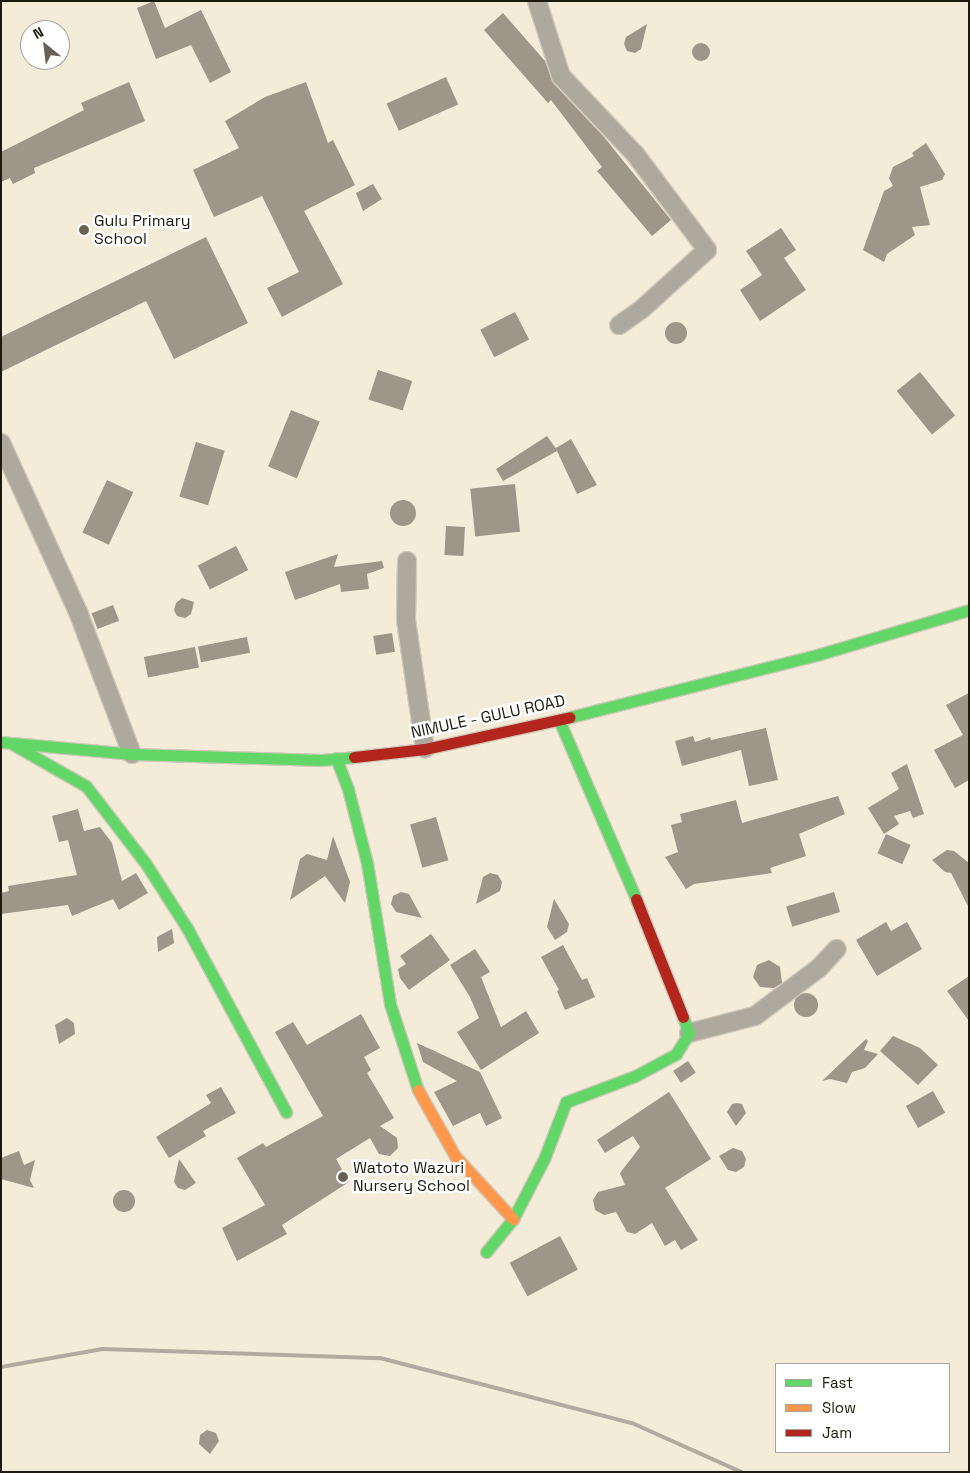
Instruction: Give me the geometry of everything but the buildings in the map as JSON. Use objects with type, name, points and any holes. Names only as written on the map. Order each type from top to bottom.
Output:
[{"type":"street","points":[[537,1],[561,76],[635,154],[707,250],[642,309],[619,325]]},
{"type":"street","points":[[1,443],[78,612],[132,754]]},
{"type":"street","points":[[407,561],[406,620],[425,749]]},
{"type":"street","name":"NIMULE - GULU ROAD","points":[[5,742],[132,754],[336,758],[425,749],[559,720],[817,655],[969,610]]},
{"type":"street","points":[[559,720],[611,834],[689,1033]]},
{"type":"street","points":[[5,742],[86,786],[146,864],[187,928],[286,1112]]},
{"type":"street","points":[[336,758],[348,789],[367,863],[390,1004],[419,1093],[455,1156],[513,1219]]},
{"type":"street","points":[[486,1252],[513,1219],[544,1159],[566,1102],[635,1076],[676,1054],[689,1033],[755,1016],[819,968],[837,949]]},
{"type":"railway","points":[[1,1367],[102,1349],[380,1358],[632,1423],[741,1472]]},
{"type":"traffic: fast","points":[[570,717],[817,655],[969,610]]},
{"type":"traffic: fast","points":[[559,720],[636,899]]},
{"type":"traffic: fast","points":[[1,742],[132,754],[321,760],[354,757]]},
{"type":"traffic: fast","points":[[14,745],[86,786],[146,864],[187,928],[286,1112]]},
{"type":"traffic: fast","points":[[336,758],[348,789],[367,863],[390,1004],[418,1090]]},
{"type":"traffic: fast","points":[[486,1252],[513,1219],[544,1159],[566,1102],[635,1076],[676,1054],[689,1033],[683,1017]]},
{"type":"traffic: slow","points":[[418,1090],[455,1156],[513,1219]]},
{"type":"traffic: jam","points":[[354,757],[425,749],[570,717]]},
{"type":"traffic: jam","points":[[636,899],[683,1017]]},
{"type":"place","name":"Gulu Primary School","points":[[84,230]]},
{"type":"place","name":"Watoto Wazuri Nursery School","points":[[343,1177]]}]
